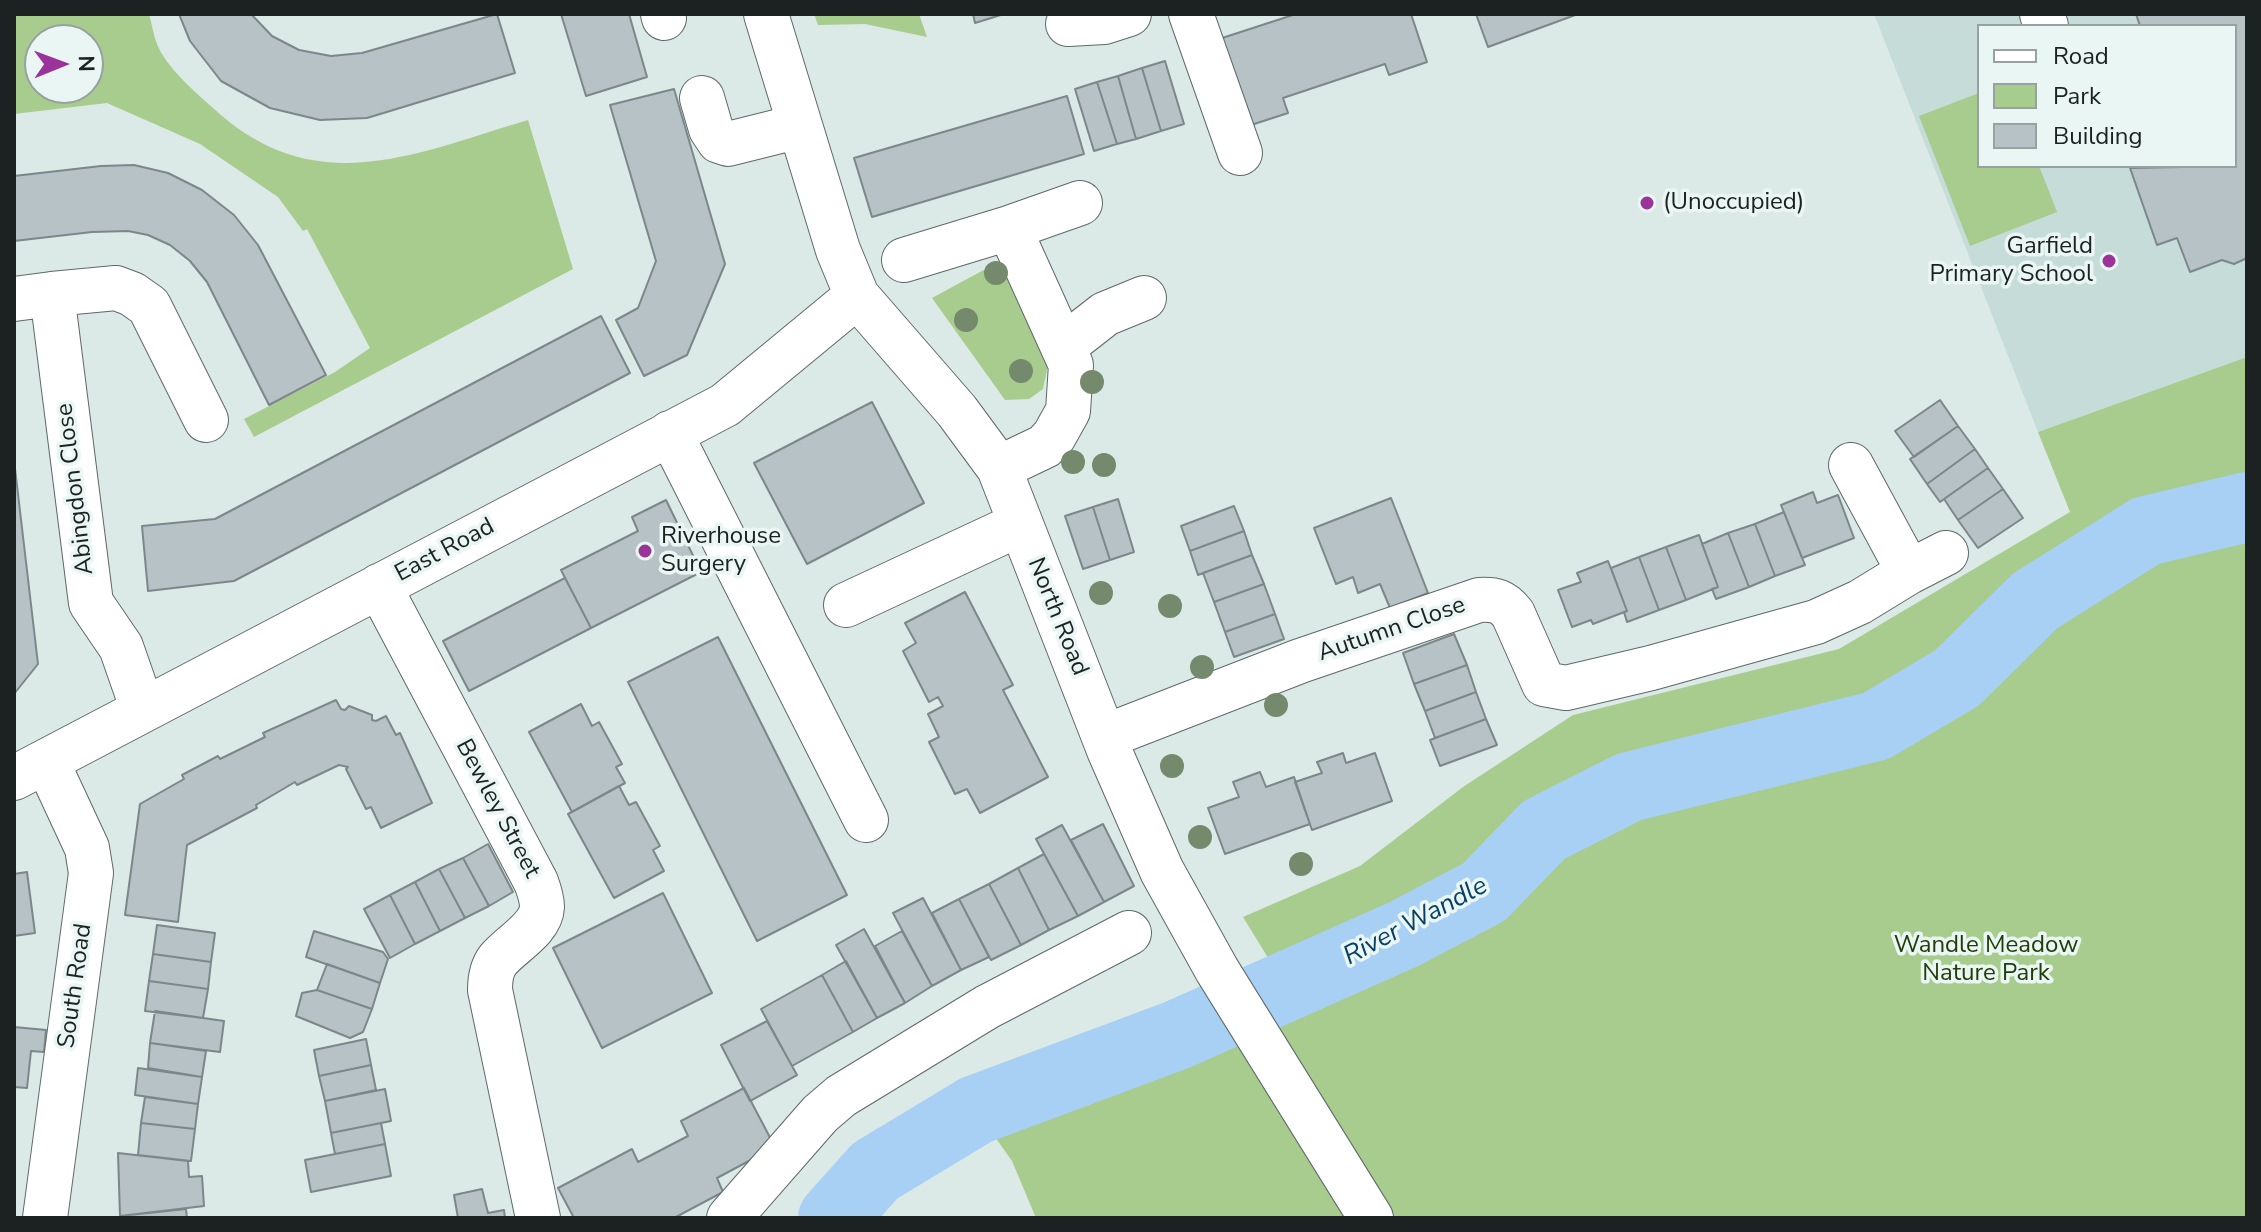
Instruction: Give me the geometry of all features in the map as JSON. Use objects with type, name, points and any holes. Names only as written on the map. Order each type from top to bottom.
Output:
[{"type":"street","name":"North Road","points":[[766,14],[838,250],[857,296],[948,399],[999,468],[1104,737],[1162,871],[1217,970],[1371,1218]]},
{"type":"street","points":[[1191,14],[1240,153]]},
{"type":"street","points":[[702,98],[711,129],[719,141],[728,144],[800,126]]},
{"type":"street","points":[[904,260],[1080,203]]},
{"type":"street","points":[[999,468],[1045,446],[1062,424],[1068,411],[1071,365],[1009,228]]},
{"type":"street","points":[[33,296],[116,288],[149,306],[206,420]]},
{"type":"street","name":"Abingdon Close","points":[[33,296],[91,603],[121,647],[143,710]]},
{"type":"street","name":"East Road","points":[[31,770],[725,405],[857,296]]},
{"type":"street","points":[[1064,346],[1105,314],[1144,298]]},
{"type":"street","points":[[670,433],[866,820]]},
{"type":"street","name":"Autumn Close","points":[[1104,737],[1300,661],[1479,600],[1493,599],[1505,603],[1513,614],[1544,684],[1566,688],[1816,622],[1860,602],[1928,563],[1851,465]]},
{"type":"street","points":[[846,605],[1020,524]]},
{"type":"street","name":"Bewley Street","points":[[379,586],[541,896],[542,910],[537,923],[497,961],[490,990],[538,1218]]},
{"type":"street","name":"South Road","points":[[31,770],[87,848],[91,873],[45,1218]]},
{"type":"street","points":[[729,1218],[820,1114],[841,1096],[987,1007],[1129,933]]},
{"type":"shaded area","name":"Garfield Primary School","points":[[1874,14],[2247,14],[2247,357],[2038,432]]},
{"type":"green space","points":[[14,14],[149,14],[161,53],[213,108],[251,137],[289,154],[327,162],[366,162],[405,156],[528,120],[573,269],[254,437],[244,419],[335,372],[370,348],[307,229],[303,231],[278,197],[200,144],[104,103],[104,24],[24,24],[24,104],[99,104],[14,114]]},
{"type":"green space","points":[[814,14],[919,14],[927,37],[865,24],[818,25]]},
{"type":"green space","points":[[1977,94],[1977,168],[2040,168],[2057,212],[1970,246],[1919,116]]},
{"type":"green space","points":[[1004,259],[1048,341],[1043,389],[1029,399],[1005,400],[932,298]]},
{"type":"green space","name":"Wandle Meadow Nature Park","points":[[2247,357],[2247,1218],[1036,1218],[1012,1161],[976,1110],[1177,1035],[1286,987],[1243,917],[1360,866],[1463,787],[1573,715],[1839,649],[2070,512],[2038,432]]},
{"type":"building","points":[[179,14],[251,14],[272,36],[299,50],[331,56],[362,53],[497,14],[515,73],[367,118],[320,120],[270,108],[221,81],[190,41]]},
{"type":"building","points":[[561,14],[629,14],[647,77],[586,96]]},
{"type":"building","points":[[973,14],[1004,14],[975,23]]},
{"type":"building","points":[[1296,14],[1411,14],[1427,62],[1389,75],[1385,64],[1283,98],[1288,113],[1245,127],[1216,40]]},
{"type":"building","points":[[1476,14],[1578,14],[1488,47]]},
{"type":"building","name":"Garfield Primary School","points":[[2136,14],[2247,14],[2247,258],[2234,264],[2222,260],[2190,272],[2177,238],[2157,245],[2130,168],[2237,168],[2237,24],[2139,24]]},
{"type":"building","points":[[1165,61],[1184,124],[1161,131],[1142,68]]},
{"type":"building","points":[[1142,68],[1161,131],[1136,139],[1118,76]]},
{"type":"building","points":[[1118,76],[1136,139],[1117,144],[1097,82]]},
{"type":"building","points":[[1097,82],[1117,144],[1094,151],[1075,89]]},
{"type":"building","points":[[674,89],[725,264],[687,355],[644,376],[616,320],[638,308],[656,261],[610,105]]},
{"type":"building","points":[[1067,96],[1084,154],[872,217],[854,158]]},
{"type":"building","points":[[134,165],[168,173],[202,190],[234,215],[258,245],[326,375],[269,405],[207,282],[190,261],[170,245],[148,235],[128,231],[92,232],[14,241],[14,176]]},
{"type":"building","points":[[601,316],[630,373],[234,581],[148,591],[142,526],[215,519]]},
{"type":"building","points":[[1940,400],[1958,426],[1914,457],[1895,431]]},
{"type":"building","points":[[872,402],[924,503],[807,564],[754,463]]},
{"type":"building","points":[[1958,426],[1975,449],[1927,484],[1910,459]]},
{"type":"building","points":[[1975,449],[1988,468],[1940,502],[1927,484]]},
{"type":"building","points":[[14,460],[38,664],[14,694]]},
{"type":"building","points":[[1988,468],[2003,489],[1958,520],[1944,499]]},
{"type":"building","points":[[2003,489],[2023,518],[1978,548],[1958,520]]},
{"type":"building","points":[[1813,492],[1817,503],[1838,495],[1854,538],[1802,558],[1781,505]]},
{"type":"building","points":[[1391,498],[1428,593],[1390,608],[1380,584],[1358,593],[1353,577],[1336,584],[1314,528]]},
{"type":"building","points":[[1118,499],[1134,552],[1110,560],[1093,507]]},
{"type":"building","name":"Riverhouse Surgery","points":[[666,500],[701,572],[591,628],[561,570],[638,531],[632,517]]},
{"type":"building","points":[[1234,506],[1244,531],[1190,551],[1181,526]]},
{"type":"building","points":[[1093,507],[1110,560],[1083,569],[1065,516]]},
{"type":"building","points":[[1784,512],[1805,565],[1775,576],[1755,524]]},
{"type":"building","points":[[1755,524],[1775,576],[1749,587],[1728,533]]},
{"type":"building","points":[[1244,531],[1252,555],[1198,575],[1190,551]]},
{"type":"building","points":[[1728,533],[1749,587],[1716,599],[1712,589],[1718,587],[1702,544]]},
{"type":"building","points":[[1699,535],[1718,587],[1686,600],[1666,547]]},
{"type":"building","points":[[1666,547],[1686,600],[1659,610],[1639,557]]},
{"type":"building","points":[[1252,555],[1264,584],[1214,602],[1203,573]]},
{"type":"building","points":[[1639,557],[1659,610],[1627,622],[1624,612],[1627,611],[1611,568]]},
{"type":"building","points":[[1608,561],[1627,611],[1593,624],[1591,620],[1572,627],[1558,590],[1581,582],[1577,573]]},
{"type":"building","points":[[565,578],[591,628],[469,691],[443,641]]},
{"type":"building","points":[[1264,584],[1275,614],[1225,632],[1214,602]]},
{"type":"building","points":[[965,592],[1013,685],[1003,690],[1048,777],[980,813],[967,789],[955,794],[929,742],[939,737],[928,714],[943,706],[938,697],[929,702],[903,651],[916,643],[905,623]]},
{"type":"building","points":[[1275,614],[1284,639],[1234,657],[1225,632]]},
{"type":"building","points":[[1454,634],[1467,665],[1414,684],[1403,653]]},
{"type":"building","points":[[718,637],[847,895],[757,941],[628,682]]},
{"type":"building","points":[[1467,665],[1476,692],[1425,711],[1414,684]]},
{"type":"building","points":[[1476,692],[1486,719],[1435,738],[1425,711]]},
{"type":"building","points":[[336,700],[341,709],[349,706],[372,715],[372,720],[386,716],[396,735],[400,733],[432,803],[381,828],[371,807],[366,809],[346,769],[348,767],[339,765],[297,785],[295,782],[256,805],[257,808],[187,845],[178,922],[125,915],[140,804],[184,779],[182,775]]},
{"type":"building","points":[[581,704],[592,726],[599,722],[622,764],[616,767],[625,783],[572,812],[529,732]]},
{"type":"building","points":[[1486,719],[1497,745],[1440,766],[1430,740]]},
{"type":"building","points":[[1343,753],[1346,763],[1375,753],[1392,801],[1312,830],[1295,782],[1322,773],[1317,762]]},
{"type":"building","points":[[1260,772],[1266,787],[1294,777],[1310,824],[1225,854],[1208,808],[1239,797],[1233,782]]},
{"type":"building","points":[[619,786],[629,805],[636,802],[660,846],[653,850],[664,871],[614,898],[568,814]]},
{"type":"building","points":[[1103,824],[1134,886],[1104,902],[1071,840]]},
{"type":"building","points":[[1062,825],[1104,902],[1078,916],[1036,839]]},
{"type":"building","points":[[488,844],[513,892],[489,906],[463,858]]},
{"type":"building","points":[[1044,854],[1078,916],[1049,930],[1018,868]]},
{"type":"building","points":[[463,858],[489,906],[465,918],[439,869]]},
{"type":"building","points":[[1018,868],[1049,930],[1021,945],[989,884]]},
{"type":"building","points":[[439,869],[465,918],[440,931],[415,882]]},
{"type":"building","points":[[27,872],[35,933],[14,936],[14,874]]},
{"type":"building","points":[[415,882],[440,931],[415,944],[390,895]]},
{"type":"building","points":[[989,884],[1021,945],[991,960],[959,899]]},
{"type":"building","points":[[663,893],[712,993],[602,1048],[553,948]]},
{"type":"building","points":[[390,895],[415,944],[390,958],[364,909]]},
{"type":"building","points":[[923,898],[961,970],[932,986],[893,913]]},
{"type":"building","points":[[959,899],[989,957],[961,970],[932,913]]},
{"type":"building","points":[[157,925],[215,933],[211,962],[153,954]]},
{"type":"building","points":[[864,929],[905,1003],[877,1018],[836,945]]},
{"type":"building","points":[[314,931],[383,952],[388,959],[380,983],[306,957]]},
{"type":"building","points":[[902,931],[932,986],[905,1003],[875,946]]},
{"type":"building","points":[[153,954],[211,962],[208,989],[149,981]]},
{"type":"building","points":[[846,961],[877,1018],[853,1032],[822,975]]},
{"type":"building","points":[[327,964],[380,983],[372,1009],[317,990]]},
{"type":"building","points":[[822,975],[853,1032],[792,1066],[761,1009]]},
{"type":"building","points":[[149,981],[208,989],[203,1018],[145,1011]]},
{"type":"building","points":[[317,990],[372,1009],[363,1032],[350,1038],[296,1016],[302,993]]},
{"type":"building","points":[[155,1011],[224,1021],[220,1052],[150,1043]]},
{"type":"building","points":[[767,1021],[797,1075],[750,1101],[721,1045]]},
{"type":"building","points":[[14,1027],[46,1030],[44,1052],[31,1051],[27,1088],[14,1087]]},
{"type":"building","points":[[366,1039],[371,1065],[319,1076],[314,1050]]},
{"type":"building","points":[[150,1043],[206,1051],[202,1077],[148,1068]]},
{"type":"building","points":[[371,1065],[376,1090],[325,1101],[319,1076]]},
{"type":"building","points":[[138,1068],[202,1077],[198,1104],[135,1095]]},
{"type":"building","points":[[744,1088],[775,1147],[717,1178],[723,1192],[674,1218],[574,1218],[558,1188],[632,1149],[638,1162],[688,1136],[681,1121]]},
{"type":"building","points":[[385,1089],[391,1121],[331,1133],[325,1101]]},
{"type":"building","points":[[145,1097],[198,1104],[195,1129],[141,1123]]},
{"type":"building","points":[[141,1123],[195,1129],[191,1161],[138,1155]]},
{"type":"building","points":[[381,1123],[385,1144],[335,1154],[331,1133]]},
{"type":"building","points":[[385,1144],[391,1176],[311,1192],[305,1160]]},
{"type":"building","points":[[118,1153],[188,1161],[189,1177],[202,1176],[204,1206],[120,1216]]},
{"type":"building","points":[[482,1189],[488,1213],[504,1210],[505,1218],[458,1218],[454,1195]]},
{"type":"building","points":[[186,1209],[187,1218],[117,1218],[120,1216]]},
{"type":"waterway","name":"River Wandle","points":[[833,1218],[875,1171],[976,1110],[1177,1035],[1404,934],[1484,892],[1544,830],[1629,787],[1876,726],[1957,678],[2035,601],[2146,531],[2247,507]]},
{"type":"place","name":"(Unoccupied)","points":[[1647,203]]},
{"type":"place","name":"Garfield Primary School","points":[[2109,261]]},
{"type":"place","name":"Riverhouse Surgery","points":[[645,551]]}]
